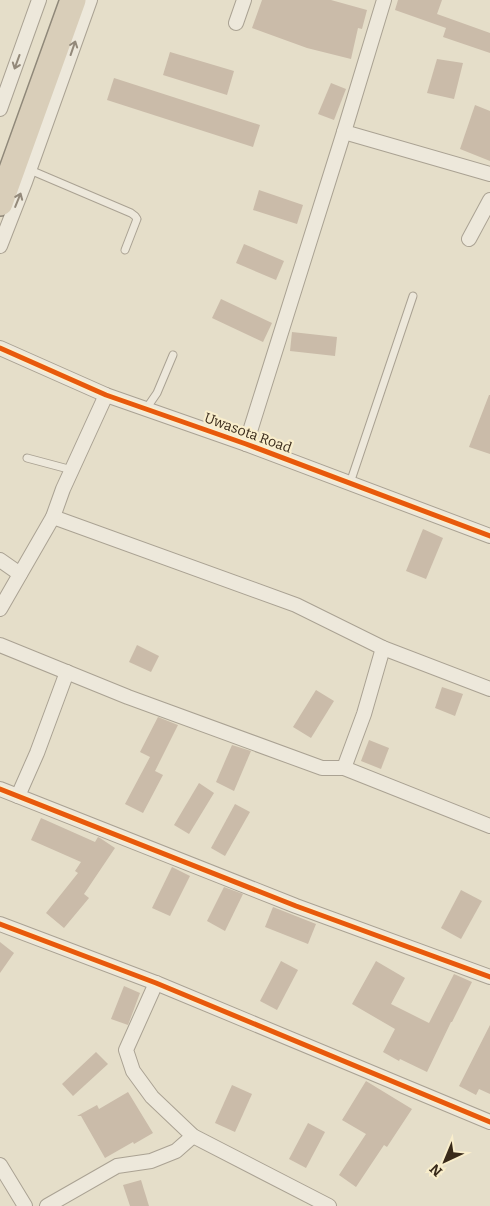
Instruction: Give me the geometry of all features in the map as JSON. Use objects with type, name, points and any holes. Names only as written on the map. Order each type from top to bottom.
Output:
[{"type":"highway","points":[[0,163],[57,0]]},
{"type":"highway","points":[[0,203],[73,0]]},
{"type":"street","points":[[0,108],[39,0]]},
{"type":"street","points":[[0,246],[30,170],[90,0]]},
{"type":"street","points":[[236,23],[244,0]]},
{"type":"street","points":[[246,444],[384,0]]},
{"type":"street","points":[[344,132],[490,174]]},
{"type":"street","points":[[469,239],[490,200]]},
{"type":"street","name":"Uwasota Road","points":[[0,348],[106,394],[489,533]]},
{"type":"street","points":[[0,609],[53,517],[63,489],[106,394]]},
{"type":"street","points":[[53,517],[296,605],[384,648],[490,689]]},
{"type":"street","points":[[0,560],[20,574]]},
{"type":"street","points":[[0,645],[128,697],[322,768],[344,768],[490,826]]},
{"type":"street","points":[[344,768],[364,714],[384,648]]},
{"type":"street","points":[[18,796],[37,753],[67,672]]},
{"type":"street","points":[[0,789],[296,906],[490,977]]},
{"type":"street","points":[[0,924],[156,983],[490,1122]]},
{"type":"street","points":[[156,983],[126,1050],[133,1071],[152,1097],[193,1136],[329,1206]]},
{"type":"street","points":[[47,1206],[117,1166],[151,1161],[176,1151],[193,1136]]},
{"type":"street","points":[[0,1165],[25,1206]]},
{"type":"lane","points":[[30,170],[136,216],[137,220],[125,250]]},
{"type":"lane","points":[[350,483],[413,296]]},
{"type":"lane","points":[[146,409],[157,393],[173,355]]},
{"type":"lane","points":[[27,458],[72,470]]},
{"type":"building","points":[[262,0],[331,0],[367,10],[362,29],[358,28],[351,59],[307,48],[252,28]]},
{"type":"building","points":[[398,0],[442,0],[437,14],[490,33],[490,53],[443,37],[446,28],[395,10]]},
{"type":"building","points":[[170,52],[234,71],[227,95],[163,75]]},
{"type":"building","points":[[437,59],[463,63],[454,99],[427,93]]},
{"type":"building","points":[[114,78],[260,125],[253,147],[107,100]]},
{"type":"building","points":[[331,83],[346,89],[334,120],[318,114]]},
{"type":"building","points":[[475,105],[490,111],[490,161],[460,149]]},
{"type":"building","points":[[259,190],[303,205],[297,224],[253,210]]},
{"type":"building","points":[[244,244],[284,261],[276,280],[236,263]]},
{"type":"building","points":[[221,299],[272,323],[263,342],[212,318]]},
{"type":"building","points":[[292,332],[337,337],[335,356],[290,351]]},
{"type":"building","points":[[490,395],[490,454],[469,447]]},
{"type":"building","points":[[423,529],[443,538],[426,579],[406,571]]},
{"type":"building","points":[[137,645],[159,656],[151,672],[129,662]]},
{"type":"building","points":[[442,687],[463,694],[455,716],[435,708]]},
{"type":"building","points":[[316,690],[334,701],[311,738],[293,727]]},
{"type":"building","points":[[158,717],[178,725],[155,771],[163,775],[143,813],[125,804],[150,757],[140,752]]},
{"type":"building","points":[[369,740],[389,748],[381,769],[361,761]]},
{"type":"building","points":[[232,745],[251,751],[234,791],[216,782]]},
{"type":"building","points":[[199,783],[214,793],[189,834],[174,825]]},
{"type":"building","points":[[235,804],[250,812],[225,856],[211,848]]},
{"type":"building","points":[[41,818],[95,842],[98,837],[115,848],[84,894],[89,898],[64,928],[46,913],[78,873],[75,871],[81,862],[31,840]]},
{"type":"building","points":[[172,867],[190,876],[170,916],[152,908]]},
{"type":"building","points":[[224,887],[243,894],[225,931],[207,921]]},
{"type":"building","points":[[461,890],[482,901],[461,939],[441,928]]},
{"type":"building","points":[[273,907],[316,924],[308,944],[265,927]]},
{"type":"building","points":[[0,942],[14,953],[0,973]]},
{"type":"building","points":[[281,961],[298,970],[277,1010],[260,1001]]},
{"type":"building","points":[[376,961],[405,978],[391,1004],[429,1023],[454,974],[472,982],[427,1072],[400,1059],[399,1061],[383,1052],[395,1029],[352,1004]]},
{"type":"building","points":[[124,986],[140,993],[128,1025],[111,1019]]},
{"type":"building","points":[[490,1025],[490,1094],[479,1089],[476,1095],[459,1086]]},
{"type":"building","points":[[96,1052],[108,1064],[73,1096],[62,1084]]},
{"type":"building","points":[[366,1081],[412,1109],[387,1147],[384,1145],[356,1187],[339,1175],[366,1134],[342,1120]]},
{"type":"building","points":[[232,1085],[252,1094],[235,1132],[215,1123]]},
{"type":"building","points":[[128,1092],[153,1133],[105,1158],[81,1116],[77,1116],[97,1105],[99,1109]]},
{"type":"building","points":[[308,1123],[325,1132],[306,1168],[289,1159]]},
{"type":"building","points":[[141,1180],[149,1206],[130,1206],[123,1185]]},
{"type":"cycle path","points":[[0,348],[106,395],[246,444],[490,536]]},
{"type":"cycle path","points":[[0,789],[296,906],[490,977]]},
{"type":"cycle path","points":[[0,924],[156,983],[490,1122]]}]
